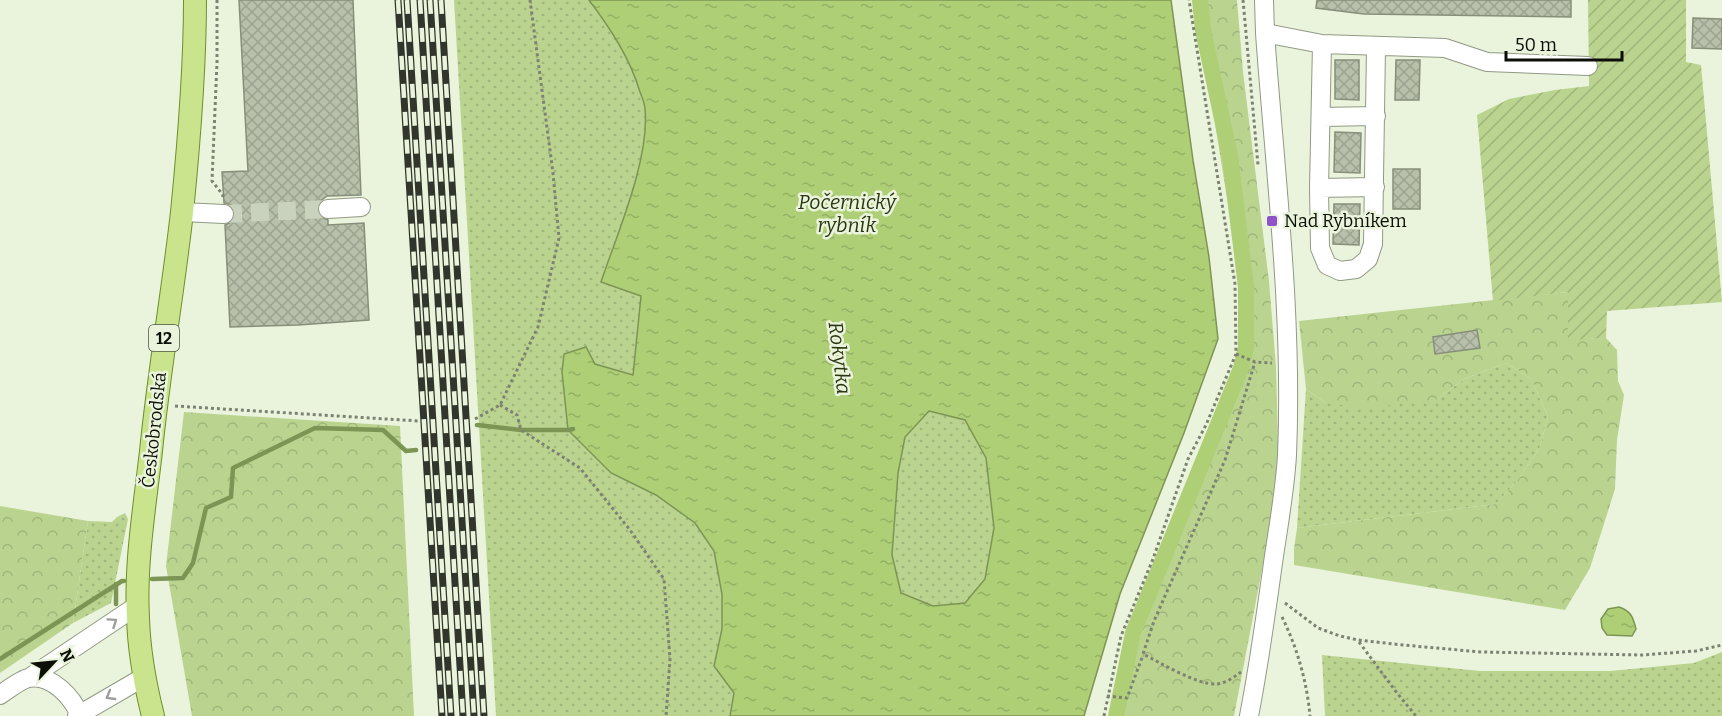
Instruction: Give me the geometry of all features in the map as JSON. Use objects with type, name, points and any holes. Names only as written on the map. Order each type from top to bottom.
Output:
[{"type":"main road","name":"Českobrodská","points":[[153,716],[140,649],[139,562],[155,406],[182,212],[192,92],[195,0]]},
{"type":"street","points":[[1249,716],[1260,661],[1281,507],[1286,457],[1288,363],[1283,259],[1264,0]]},
{"type":"street","points":[[1265,33],[1322,44],[1445,48],[1487,62],[1588,66]]},
{"type":"street","points":[[1322,44],[1320,248],[1327,265],[1340,271],[1356,269],[1368,259],[1373,244],[1376,47]]},
{"type":"street","points":[[1321,117],[1376,116]]},
{"type":"street","points":[[1319,188],[1375,187]]},
{"type":"street","points":[[328,209],[361,207]]},
{"type":"street","points":[[182,212],[222,214]]},
{"type":"street","points":[[0,695],[138,605]]},
{"type":"street","points":[[29,678],[48,680],[65,693],[79,715],[144,677]]},
{"type":"path","points":[[217,0],[212,181],[223,195],[222,214]]},
{"type":"path","points":[[475,419],[500,405],[538,327],[559,238],[553,173],[530,0]]},
{"type":"path","points":[[1104,716],[1121,636],[1153,559],[1188,459],[1206,425],[1236,354],[1235,284],[1189,0]]},
{"type":"path","points":[[1107,696],[1128,698],[1154,621],[1225,460],[1255,362],[1236,354]]},
{"type":"path","points":[[500,405],[517,415],[521,430],[580,468],[630,530],[664,579],[670,659],[666,716]]},
{"type":"path","points":[[155,406],[420,421]]},
{"type":"path","points":[[1269,591],[1318,628],[1358,640],[1481,652],[1642,655],[1696,651],[1722,645]]},
{"type":"path","points":[[1269,591],[1294,641],[1309,700],[1310,716]]},
{"type":"path","points":[[1358,640],[1416,716]]},
{"type":"path","points":[[1143,654],[1201,683],[1218,684],[1229,681],[1260,661]]},
{"type":"green space","points":[[454,0],[589,0],[619,44],[636,79],[645,107],[642,150],[631,196],[601,282],[641,296],[633,375],[595,364],[562,372],[568,430],[611,473],[656,495],[695,523],[714,551],[722,594],[722,629],[714,666],[734,693],[730,716],[496,716]]},
{"type":"green space","points":[[1195,0],[1237,0],[1243,72],[1269,281],[1276,367],[1279,481],[1234,716],[1120,716],[1127,675],[1186,504],[1230,396],[1242,348],[1241,285]]},
{"type":"green space","points":[[1588,0],[1686,0],[1686,62],[1701,65],[1722,302],[1607,311],[1606,338],[1568,340],[1568,292],[1493,301],[1477,115],[1509,99],[1589,86]]},
{"type":"green space","points":[[1568,292],[1568,339],[1606,338],[1617,350],[1618,381],[1624,395],[1617,440],[1615,489],[1590,568],[1565,610],[1294,565],[1297,528],[1496,504],[1517,481],[1540,447],[1548,416],[1531,379],[1506,363],[1464,379],[1436,400],[1365,408],[1326,403],[1306,389],[1299,321]],"holes":[[[1477,330],[1479,348],[1435,354],[1433,337]]]},
{"type":"green space","points":[[1506,363],[1531,379],[1548,416],[1540,447],[1517,481],[1496,504],[1297,528],[1306,389],[1326,403],[1436,400],[1464,379]]},
{"type":"green space","points":[[929,411],[965,420],[986,458],[994,528],[985,579],[965,603],[933,606],[901,593],[892,555],[898,473],[905,437]]},
{"type":"green space","points":[[184,412],[400,426],[414,716],[192,716],[166,566]]},
{"type":"green space","points":[[0,506],[88,521],[73,623],[0,673]]},
{"type":"green space","points":[[125,513],[128,519],[111,603],[73,623],[88,521],[112,522]]},
{"type":"green space","points":[[1722,652],[1722,716],[1325,716],[1322,655],[1480,671],[1610,671],[1694,663]]},
{"type":"water","name":"Počernický rybník","points":[[589,0],[1171,0],[1209,257],[1218,339],[1184,433],[1120,594],[1084,716],[730,716],[734,693],[714,666],[722,629],[722,594],[714,551],[695,523],[656,495],[611,473],[568,430],[562,372],[564,354],[586,347],[595,364],[633,375],[641,296],[601,282],[637,173],[645,129],[645,109],[636,79],[625,55]],"holes":[[[929,411],[965,420],[986,458],[994,528],[985,579],[965,603],[933,606],[901,593],[892,555],[898,473],[905,437]]]},
{"type":"water","points":[[1619,607],[1626,610],[1632,618],[1636,629],[1632,636],[1607,635],[1602,628],[1601,619],[1608,609]]},
{"type":"building","points":[[239,0],[353,0],[361,195],[327,196],[318,203],[317,209],[319,216],[328,220],[328,225],[364,223],[369,320],[230,327],[225,225],[233,221],[235,214],[231,205],[224,203],[222,172],[248,171]]},
{"type":"building","points":[[1317,0],[1571,0],[1571,17],[1364,14],[1316,8]]},
{"type":"building","points":[[1693,18],[1722,19],[1722,49],[1692,48]]},
{"type":"building","points":[[1335,60],[1359,60],[1359,100],[1335,99]]},
{"type":"building","points":[[1396,60],[1420,60],[1419,100],[1395,100]]},
{"type":"building","points":[[1335,132],[1361,133],[1360,173],[1334,172]]},
{"type":"building","points":[[1393,169],[1420,169],[1420,209],[1393,209]]},
{"type":"building","points":[[1334,204],[1360,204],[1359,245],[1333,244]]},
{"type":"building","points":[[1477,330],[1480,348],[1435,354],[1433,337]]},
{"type":"waterway","points":[[1116,716],[1133,633],[1241,368],[1246,347],[1246,287],[1230,156],[1203,30],[1200,0]]},
{"type":"waterway","points":[[477,425],[521,430],[573,429]]},
{"type":"waterway","points":[[152,579],[183,578],[193,563],[206,508],[231,497],[233,468],[315,428],[383,430],[406,451],[416,450]]},
{"type":"waterway","points":[[0,659],[124,581]]},
{"type":"waterway","points":[[116,584],[116,604]]},
{"type":"tunnel","points":[[224,214],[328,209]]},
{"type":"railway","points":[[398,0],[442,716]]},
{"type":"railway","points":[[407,0],[451,716]]},
{"type":"railway","points":[[420,0],[463,716]]},
{"type":"railway","points":[[430,0],[474,716]]},
{"type":"railway","points":[[441,0],[484,716]]},
{"type":"place","name":"Nad Rybníkem","points":[[1272,221]]},
{"type":"water label","name":"Rokytka","points":[[840,358]]}]
